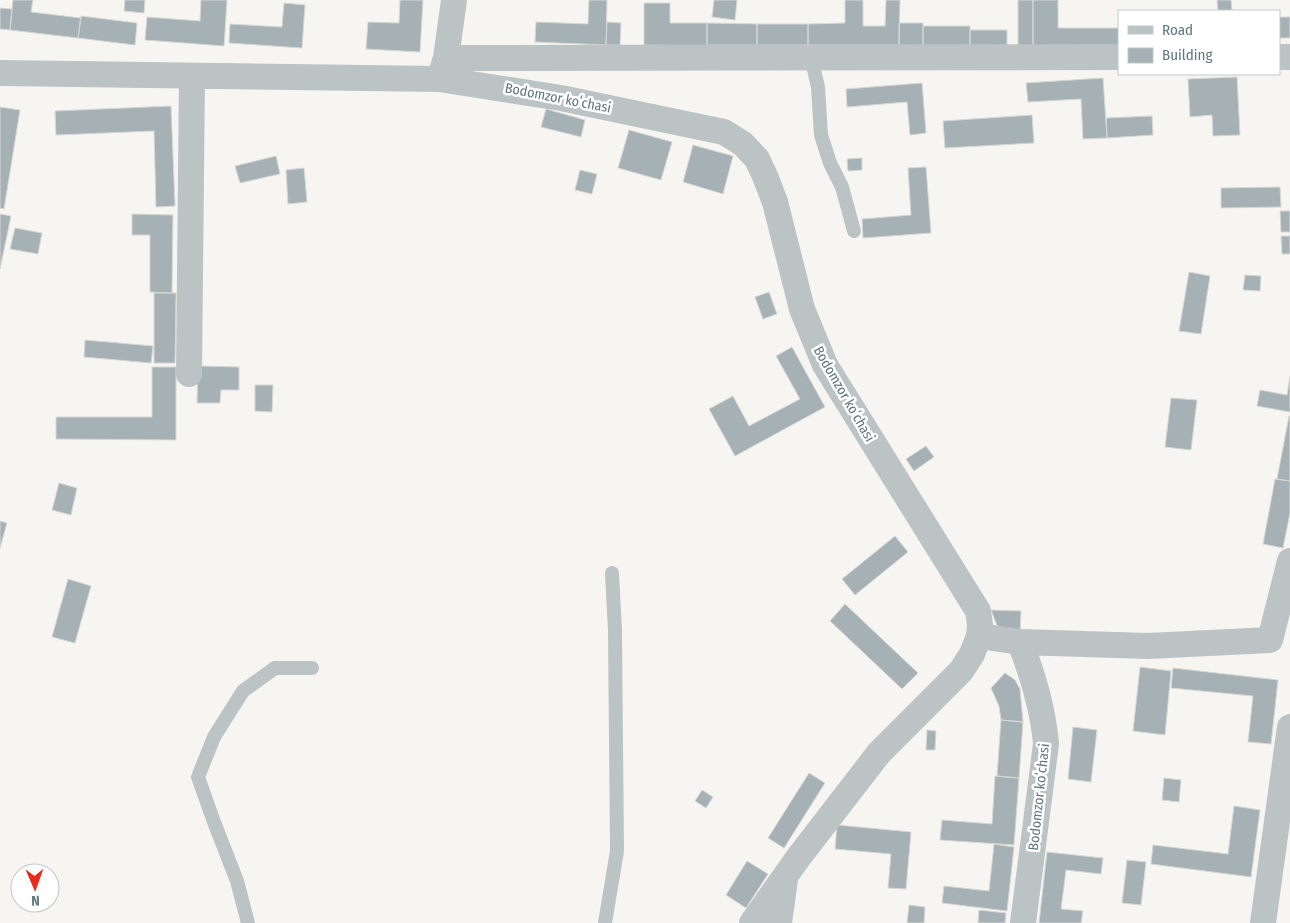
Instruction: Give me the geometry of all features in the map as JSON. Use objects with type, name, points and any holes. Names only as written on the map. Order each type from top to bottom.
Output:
[{"type":"street","points":[[442,68],[454,0]]},
{"type":"street","points":[[0,73],[192,76],[811,57],[1118,57]]},
{"type":"street","name":"Bodomzor koʻchasi","points":[[442,68],[485,85],[561,98],[724,132],[743,144],[757,160],[766,176],[775,202],[802,309],[825,365],[978,611],[979,636]]},
{"type":"street","points":[[190,374],[192,76]]},
{"type":"street","points":[[752,923],[785,879],[798,858],[880,753],[961,671],[972,654],[979,636],[1020,642],[1148,646],[1280,640],[1290,561]]},
{"type":"street","name":"Bodomzor koʻchasi","points":[[1020,642],[1033,675],[1044,722],[1046,744],[1023,923]]},
{"type":"street","points":[[1264,923],[1290,727]]},
{"type":"street","points":[[779,923],[785,879]]},
{"type":"lane","points":[[811,57],[818,87],[822,135],[830,163],[842,187],[854,231]]},
{"type":"lane","points":[[605,923],[617,852],[615,631],[612,573]]},
{"type":"lane","points":[[248,923],[237,881],[198,777],[214,738],[243,690],[275,668],[312,668]]},
{"type":"building","points":[[13,0],[33,0],[31,12],[81,18],[78,38],[10,30]]},
{"type":"building","points":[[125,0],[145,0],[144,13],[124,11]]},
{"type":"building","points":[[201,0],[227,0],[224,46],[145,40],[147,17],[200,21]]},
{"type":"building","points":[[400,0],[423,0],[420,52],[366,49],[368,22],[399,23]]},
{"type":"building","points":[[589,0],[607,0],[606,45],[535,42],[536,22],[588,24]]},
{"type":"building","points":[[714,0],[737,0],[735,20],[712,17]]},
{"type":"building","points":[[845,0],[863,0],[863,26],[885,26],[886,0],[900,0],[899,45],[808,45],[808,24],[845,23]]},
{"type":"building","points":[[1018,0],[1033,0],[1033,47],[1018,47]]},
{"type":"building","points":[[1033,0],[1058,0],[1058,28],[1118,28],[1118,47],[1033,47]]},
{"type":"building","points":[[1217,0],[1231,0],[1232,10],[1218,10]]},
{"type":"building","points":[[284,3],[305,5],[302,48],[229,43],[230,24],[282,27]]},
{"type":"building","points":[[644,3],[670,3],[670,23],[707,23],[707,46],[644,45]]},
{"type":"building","points":[[0,8],[12,9],[10,30],[0,29]]},
{"type":"building","points":[[81,16],[137,23],[135,45],[78,38]]},
{"type":"building","points":[[1280,17],[1290,17],[1290,38],[1280,38]]},
{"type":"building","points":[[607,22],[621,23],[620,45],[606,45]]},
{"type":"building","points":[[707,23],[757,24],[757,45],[707,45]]},
{"type":"building","points":[[899,23],[923,23],[923,46],[899,45]]},
{"type":"building","points":[[757,24],[808,24],[808,45],[757,45]]},
{"type":"building","points":[[923,26],[970,26],[970,46],[923,46]]},
{"type":"building","points":[[970,30],[1007,30],[1007,47],[970,47]]},
{"type":"building","points":[[1237,77],[1240,135],[1213,136],[1212,115],[1190,117],[1188,79]]},
{"type":"building","points":[[1103,78],[1107,138],[1083,139],[1081,99],[1028,102],[1026,83]]},
{"type":"building","points":[[922,83],[926,133],[910,135],[907,102],[847,107],[846,89]]},
{"type":"building","points":[[171,106],[175,206],[156,207],[154,131],[56,135],[55,111]]},
{"type":"building","points":[[0,107],[20,110],[4,209],[0,208]]},
{"type":"building","points":[[546,109],[585,120],[581,137],[541,127]]},
{"type":"building","points":[[1032,115],[1034,143],[945,148],[943,121]]},
{"type":"building","points":[[1152,116],[1153,135],[1107,138],[1106,118]]},
{"type":"building","points":[[629,130],[672,142],[661,180],[618,168]]},
{"type":"building","points":[[693,145],[733,156],[723,194],[683,182]]},
{"type":"building","points":[[276,156],[280,174],[240,183],[235,166]]},
{"type":"building","points":[[862,158],[862,170],[848,171],[847,159]]},
{"type":"building","points":[[926,167],[931,233],[863,238],[862,219],[911,215],[908,168]]},
{"type":"building","points":[[304,168],[307,202],[288,204],[286,170]]},
{"type":"building","points":[[580,170],[597,174],[592,194],[575,190]]},
{"type":"building","points":[[1280,187],[1281,207],[1221,208],[1221,188]]},
{"type":"building","points":[[1280,211],[1290,211],[1290,232],[1281,232]]},
{"type":"building","points":[[0,214],[11,216],[0,269]]},
{"type":"building","points":[[132,214],[173,215],[172,293],[150,292],[150,235],[132,235]]},
{"type":"building","points":[[15,228],[42,233],[38,254],[10,249]]},
{"type":"building","points":[[1281,236],[1290,236],[1290,254],[1282,254]]},
{"type":"building","points":[[1189,272],[1210,276],[1201,334],[1179,331]]},
{"type":"building","points":[[1245,275],[1261,276],[1260,291],[1243,290]]},
{"type":"building","points":[[769,292],[777,314],[763,319],[755,297]]},
{"type":"building","points":[[154,293],[176,293],[175,363],[154,363]]},
{"type":"building","points":[[85,340],[153,346],[151,363],[84,357]]},
{"type":"building","points":[[792,347],[825,407],[735,456],[709,409],[733,396],[749,426],[800,399],[776,356]]},
{"type":"building","points":[[198,366],[239,367],[239,390],[221,390],[220,403],[197,403]]},
{"type":"building","points":[[152,367],[176,367],[176,440],[56,439],[56,417],[152,417]]},
{"type":"building","points":[[1290,376],[1290,412],[1257,406],[1260,390],[1287,395]]},
{"type":"building","points":[[255,385],[273,385],[272,412],[255,411]]},
{"type":"building","points":[[1171,398],[1197,400],[1191,450],[1165,447]]},
{"type":"building","points":[[1290,416],[1290,481],[1277,479]]},
{"type":"building","points":[[926,446],[934,457],[914,471],[906,459]]},
{"type":"building","points":[[1275,479],[1290,481],[1290,513],[1283,548],[1263,544]]},
{"type":"building","points":[[59,483],[77,488],[71,515],[52,510]]},
{"type":"building","points":[[0,521],[7,523],[0,548]]},
{"type":"building","points":[[895,536],[908,552],[855,595],[842,579]]},
{"type":"building","points":[[68,579],[91,586],[75,643],[52,637]]},
{"type":"building","points":[[845,604],[918,673],[902,689],[830,621]]},
{"type":"building","points":[[991,610],[1021,611],[1020,633],[1000,633]]},
{"type":"building","points":[[1140,667],[1171,671],[1165,735],[1133,731]]},
{"type":"building","points":[[1173,668],[1278,680],[1271,744],[1248,742],[1253,696],[1171,688]]},
{"type":"building","points":[[1005,673],[1015,680],[1020,689],[1023,722],[1001,720],[999,706],[991,688]]},
{"type":"building","points":[[1001,720],[1023,722],[1019,778],[997,776]]},
{"type":"building","points":[[1073,727],[1097,730],[1091,782],[1068,779]]},
{"type":"building","points":[[927,730],[936,731],[935,750],[926,750]]},
{"type":"building","points":[[809,773],[825,783],[784,848],[768,838]]},
{"type":"building","points":[[995,776],[1019,778],[1014,845],[940,840],[942,820],[992,824]]},
{"type":"building","points":[[1164,778],[1181,780],[1179,802],[1162,800]]},
{"type":"building","points":[[702,790],[713,797],[706,808],[695,801]]},
{"type":"building","points":[[1234,806],[1260,810],[1251,877],[1151,864],[1153,845],[1228,854]]},
{"type":"building","points":[[837,825],[911,832],[906,889],[888,888],[891,854],[835,849]]},
{"type":"building","points":[[994,844],[1014,847],[1007,911],[942,903],[944,886],[989,891]]},
{"type":"building","points":[[1047,852],[1103,858],[1101,874],[1066,870],[1061,909],[1083,911],[1081,923],[1039,923]]},
{"type":"building","points":[[1127,860],[1146,862],[1141,905],[1122,903]]},
{"type":"building","points":[[747,861],[768,874],[746,908],[726,895]]},
{"type":"building","points":[[909,905],[925,907],[924,923],[907,923]]},
{"type":"building","points":[[979,910],[1006,913],[1005,923],[978,923]]}]
